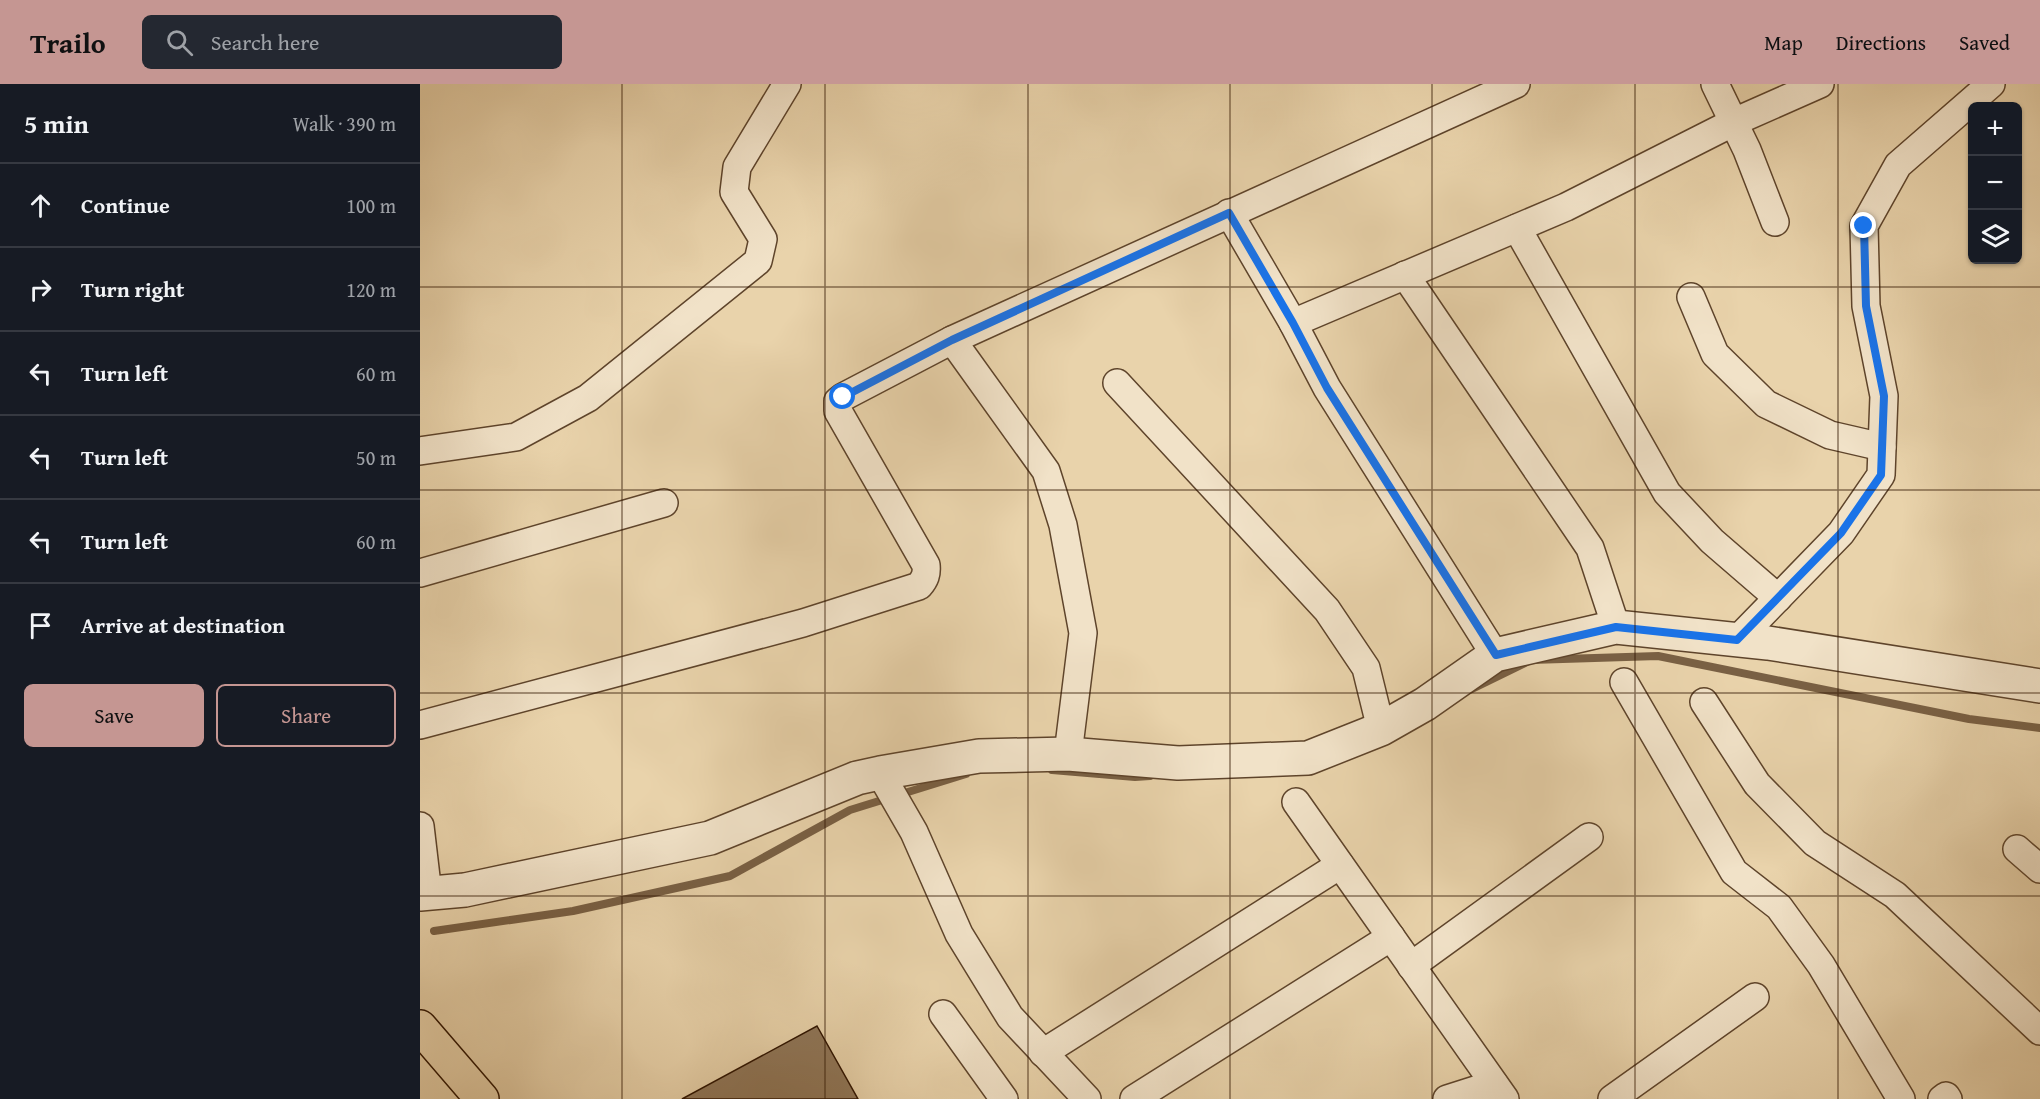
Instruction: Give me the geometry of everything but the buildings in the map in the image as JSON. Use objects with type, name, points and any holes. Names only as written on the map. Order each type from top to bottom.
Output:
[{"type":"highway","points":[[420,1027],[482,1099]]},
{"type":"street","points":[[420,451],[516,437],[588,398],[758,261],[763,239],[734,192],[737,167],[787,84]]},
{"type":"street","points":[[420,724],[803,622],[919,585],[927,572],[926,565],[838,411],[838,401],[952,340],[1516,84]]},
{"type":"street","points":[[1715,84],[1747,150],[1774,222]]},
{"type":"street","points":[[1293,323],[1566,207],[1734,122],[1821,84]]},
{"type":"street","points":[[1737,640],[1841,533],[1881,475],[1884,396],[1866,306],[1864,226],[1898,165],[1991,84]]},
{"type":"street","points":[[1229,213],[1293,323],[1327,388],[1496,655]]},
{"type":"street","points":[[1517,228],[1667,493],[1712,541],[1778,598]]},
{"type":"street","points":[[1404,275],[1590,548],[1616,627]]},
{"type":"street","points":[[1691,297],[1715,354],[1766,404],[1830,435],[1882,447]]},
{"type":"street","points":[[952,340],[1046,471],[1063,525],[1083,633],[1068,754]]},
{"type":"street","points":[[1117,383],[1328,610],[1366,668],[1381,729]]},
{"type":"street","points":[[420,573],[664,504]]},
{"type":"street","points":[[420,826],[424,894],[465,890],[710,838],[857,778],[882,776],[979,756],[1068,754],[1178,763],[1308,758],[1381,729],[1425,704],[1496,655],[1616,627],[1737,640],[2040,686]]},
{"type":"street","points":[[1624,682],[1734,872],[1779,908],[1821,965],[1901,1099]]},
{"type":"street","points":[[1704,702],[1756,784],[1815,843],[1895,895],[2040,1031]]},
{"type":"street","points":[[882,776],[914,832],[959,934],[1010,1017],[1087,1099]]},
{"type":"street","points":[[1296,802],[1499,1091],[1447,1099]]},
{"type":"street","points":[[1411,966],[1589,837]]},
{"type":"street","points":[[2017,849],[2040,869]]},
{"type":"street","points":[[1043,1053],[1340,865]]},
{"type":"street","points":[[1134,1099],[1390,936]]},
{"type":"street","points":[[1612,1099],[1755,997]]},
{"type":"street","points":[[943,1014],[1004,1099]]},
{"type":"street","points":[[1942,1099],[1946,1096],[1948,1099]]},
{"type":"waterway","points":[[1472,689],[1531,660],[1658,656],[1969,719],[2040,728]]},
{"type":"waterway","points":[[1052,770],[1135,777],[1150,776]]},
{"type":"waterway","points":[[434,931],[573,911],[730,876],[850,810],[966,774]]},
{"type":"route","points":[[843,397],[952,340],[1229,213],[1293,323],[1327,388],[1496,655],[1616,627],[1737,640],[1841,533],[1881,475],[1884,396],[1866,306],[1864,226]]}]
